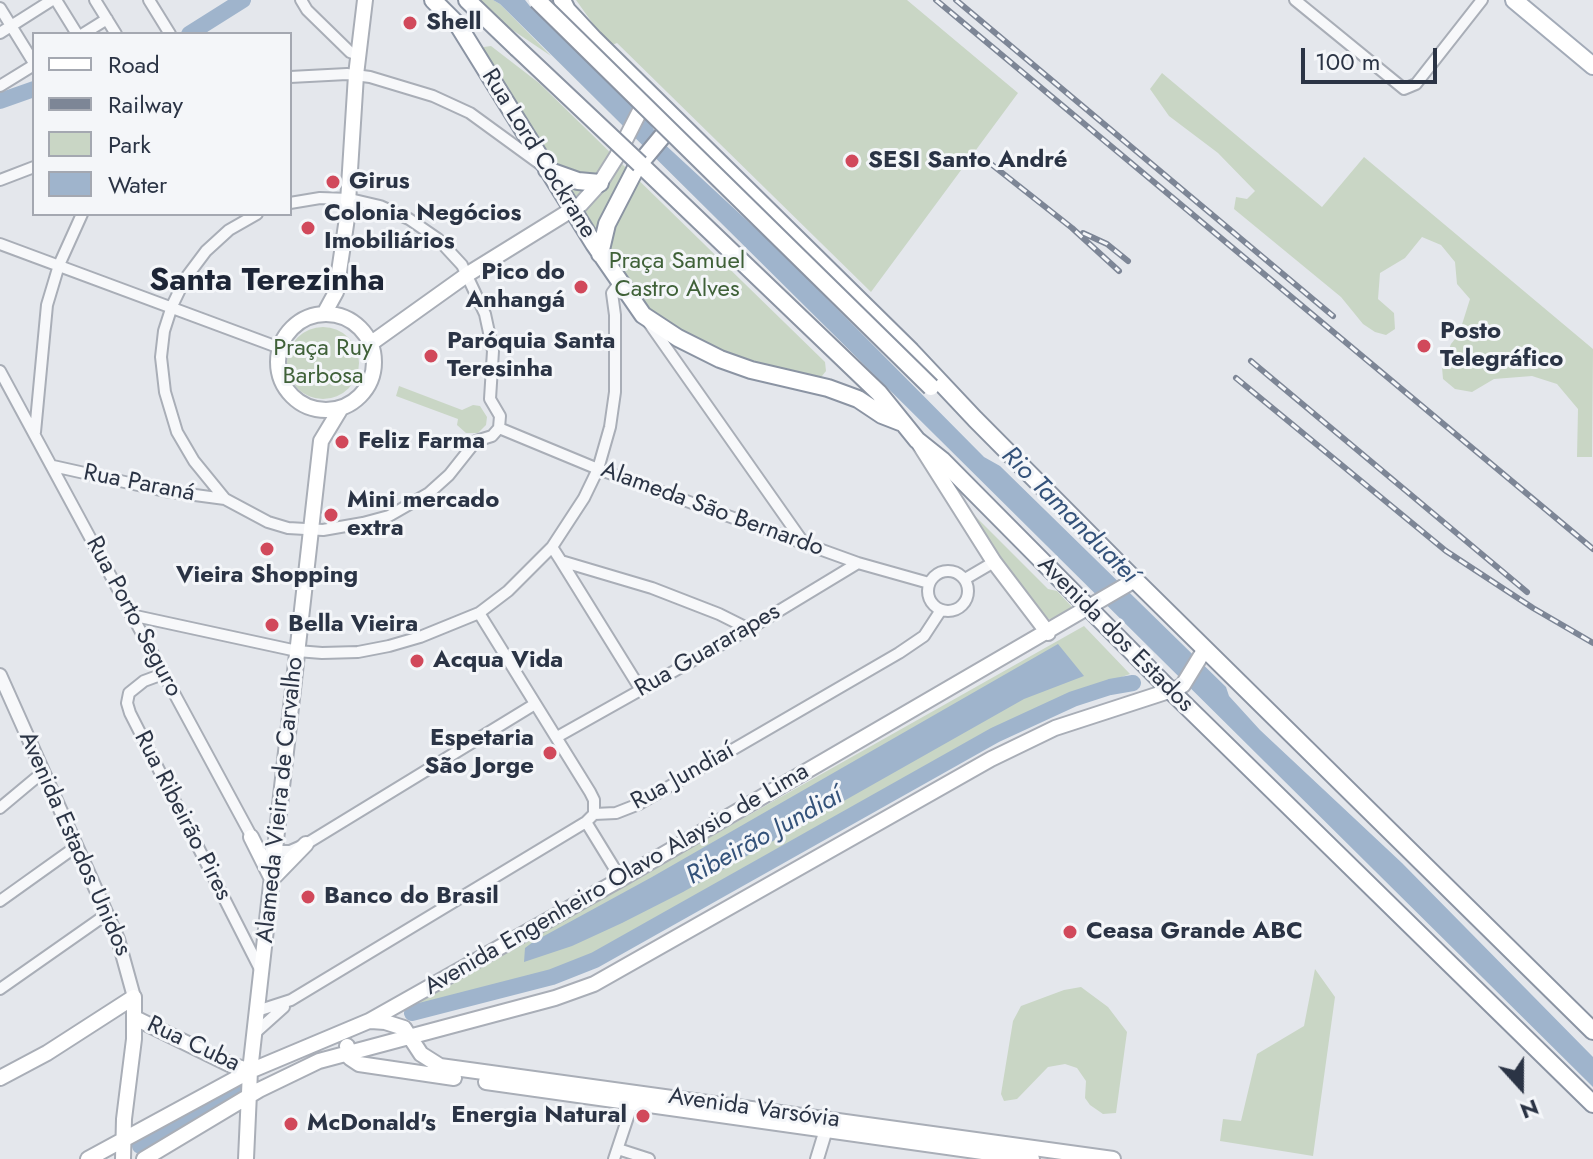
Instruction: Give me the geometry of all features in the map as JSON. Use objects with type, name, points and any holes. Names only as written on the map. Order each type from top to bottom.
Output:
[{"type":"main road","points":[[324,314],[336,292],[348,199],[356,75],[365,0]]},
{"type":"main road","name":"Avenida dos Estados","points":[[467,0],[879,393],[917,440],[942,460],[1094,605],[1593,1104]]},
{"type":"main road","points":[[537,0],[931,387],[975,419]]},
{"type":"main road","name":"Rua Lord Cockrane","points":[[435,1],[458,25],[600,254],[643,315]]},
{"type":"main road","points":[[1516,1],[1593,66]]},
{"type":"main road","points":[[562,3],[911,351],[1202,655],[1593,1031]]},
{"type":"main road","points":[[370,344],[468,274],[573,211],[600,183],[649,93]]},
{"type":"main road","points":[[600,254],[607,224],[636,168],[665,133],[681,124]]},
{"type":"main road","points":[[547,170],[578,181],[600,183]]},
{"type":"main road","points":[[336,292],[348,320]]},
{"type":"main road","points":[[324,314],[348,320],[363,332],[370,344],[374,366],[369,382],[361,394],[341,408],[322,410],[307,407],[291,396],[282,384],[277,364],[280,348],[295,325],[310,317],[324,314]]},
{"type":"main road","points":[[643,315],[678,338],[720,359],[751,370],[828,388],[858,399],[882,415],[901,422]]},
{"type":"main road","name":"Alameda Vieira de Carvalho","points":[[307,407],[321,441]]},
{"type":"main road","name":"Alameda Vieira de Carvalho","points":[[246,1159],[250,1071],[321,441],[341,408]]},
{"type":"main road","points":[[917,440],[994,562],[1048,633]]},
{"type":"main road","name":"Avenida Engenheiro Olavo Alaysio de Lima","points":[[88,1159],[250,1071],[353,1030],[621,879],[1130,583]]},
{"type":"main road","points":[[1177,688],[1202,655]]},
{"type":"main road","name":"Avenida Engenheiro Olavo Alaysio de Lima","points":[[144,1159],[309,1065],[348,1052],[413,1041],[594,984],[991,759],[1066,724],[1177,688]]},
{"type":"main road","points":[[251,837],[272,879],[306,844]]},
{"type":"main road","points":[[0,1078],[47,1053],[134,997]]},
{"type":"main road","name":"Avenida Estados Unidos","points":[[123,1159],[135,1018],[134,997]]},
{"type":"main road","name":"Rua Cuba","points":[[135,1018],[229,1064],[250,1071]]},
{"type":"main road","name":"Avenida Varsóvia","points":[[369,1021],[397,1024],[426,1059],[440,1066],[635,1098]]},
{"type":"main road","points":[[348,1052],[353,1030]]},
{"type":"main road","points":[[380,1068],[412,1056],[413,1041]]},
{"type":"main road","name":"Avenida Varsóvia","points":[[348,1052],[352,1061],[380,1068],[635,1098],[1050,1155],[1113,1159]]},
{"type":"main road","name":"Avenida Varsóvia","points":[[828,1125],[1032,1159]]},
{"type":"street","points":[[0,33],[54,0],[78,32]]},
{"type":"street","points":[[149,0],[169,32]]},
{"type":"street","points":[[301,0],[307,10],[350,52],[358,55]]},
{"type":"street","points":[[1295,0],[1400,87],[1409,89],[1482,0]]},
{"type":"street","points":[[101,2],[115,32]]},
{"type":"street","points":[[0,8],[32,61]]},
{"type":"street","points":[[84,32],[107,19]]},
{"type":"street","points":[[0,86],[32,65]]},
{"type":"street","points":[[292,77],[356,75],[385,80],[459,107],[547,170]]},
{"type":"street","points":[[0,178],[32,168]]},
{"type":"street","points":[[254,216],[229,230],[206,251],[182,283],[164,331],[161,357],[168,405],[187,451],[225,499],[268,522],[311,530],[372,521],[407,507],[442,482],[476,441],[492,436],[499,428],[500,416],[490,399],[492,339],[468,274],[448,248],[415,222],[383,207],[348,199],[320,198],[292,203]]},
{"type":"street","points":[[35,434],[47,305],[59,265],[81,216]]},
{"type":"street","points":[[0,244],[280,348]]},
{"type":"street","points":[[131,615],[297,651],[358,652],[420,637],[479,613],[508,591],[552,547],[584,498],[598,469],[610,427],[615,392],[612,293],[620,282]]},
{"type":"street","name":"Rua Lord Cockrane","points":[[643,315],[804,543]]},
{"type":"street","name":"Rua Porto Seguro","points":[[0,371],[251,837],[265,850],[275,852]]},
{"type":"street","name":"Alameda São Bernardo","points":[[499,428],[598,469],[858,563],[929,583]]},
{"type":"street","name":"Rua Paraná","points":[[53,466],[165,491],[225,499]]},
{"type":"street","points":[[552,547],[641,690]]},
{"type":"street","points":[[561,561],[652,588],[749,629]]},
{"type":"street","points":[[965,579],[994,562]]},
{"type":"street","name":"Rua Guararapes","points":[[557,737],[749,629],[858,563]]},
{"type":"street","points":[[949,571],[965,579],[969,590],[966,601],[958,609],[941,610],[931,602],[929,583],[937,574],[949,571]]},
{"type":"street","name":"Rua Jundiaí","points":[[255,1033],[291,1000],[590,818],[639,804],[887,660],[924,636],[941,610]]},
{"type":"street","points":[[479,613],[594,800],[590,818],[621,879]]},
{"type":"street","name":"Rua Ribeirão Pires","points":[[163,674],[144,681],[129,693],[127,703],[130,713],[261,973]]},
{"type":"street","name":"Avenida Estados Unidos","points":[[0,675],[118,939],[134,997]]},
{"type":"street","points":[[275,852],[290,851],[306,844],[535,704]]},
{"type":"street","points":[[0,808],[43,772]]},
{"type":"street","points":[[0,901],[77,846]]},
{"type":"street","points":[[0,989],[107,914]]},
{"type":"street","name":"Rua Jundiaí","points":[[257,1011],[291,1000]]},
{"type":"street","points":[[635,1098],[616,1154],[649,1159]]},
{"type":"street","points":[[817,1159],[828,1125]]},
{"type":"green space","points":[[468,0],[493,0],[500,4],[551,56]]},
{"type":"green space","name":"SESI Santo André","points":[[576,0],[907,0],[1018,93],[871,292],[617,43],[612,45]]},
{"type":"green space","name":"Praça Samuel Castro Alves","points":[[491,46],[539,83],[825,362],[826,371],[822,376],[812,379],[750,365],[693,342],[645,305],[601,244],[483,53],[484,47]]},
{"type":"green space","points":[[1162,73],[1322,207],[1364,157],[1593,349],[1592,457],[1577,457],[1578,409],[1557,384],[1532,376],[1494,379],[1472,392],[1455,389],[1443,379],[1442,367],[1451,344],[1459,334],[1470,299],[1457,284],[1455,262],[1441,245],[1422,237],[1405,258],[1380,273],[1378,299],[1394,313],[1395,329],[1386,335],[1375,332],[1363,324],[1341,297],[1234,209],[1236,197],[1247,199],[1255,191],[1218,153],[1169,116],[1150,89]]},
{"type":"green space","name":"Praça Ruy Barbosa","points":[[323,327],[343,333],[353,343],[359,363],[353,383],[343,393],[323,399],[303,393],[293,383],[287,363],[293,343],[303,333]]},
{"type":"green space","points":[[399,386],[462,410],[473,405],[480,406],[487,417],[486,425],[478,433],[466,433],[457,425],[458,419],[396,396]]},
{"type":"green space","points":[[966,507],[1048,589],[1057,591],[1073,608],[1058,618],[1044,616],[994,552]]},
{"type":"green space","points":[[1084,626],[1130,674],[1032,710],[584,960],[553,973],[414,1008],[412,1005]]},
{"type":"green space","points":[[1315,969],[1335,997],[1313,1156],[1220,1141],[1223,1119],[1241,1121],[1257,1054],[1304,1026]]},
{"type":"green space","points":[[1081,987],[1108,1007],[1127,1032],[1116,1113],[1103,1114],[1090,1105],[1085,1098],[1086,1081],[1077,1068],[1065,1064],[1048,1067],[1017,1099],[1004,1101],[1001,1094],[1013,1021],[1021,1006]]},
{"type":"water","points":[[493,0],[525,0],[533,10],[561,28],[647,118],[660,140],[779,250],[984,457],[1000,466],[1226,687],[1229,696],[1260,730],[1402,863],[1593,1057],[1593,1087],[500,4]]},
{"type":"water","points":[[1058,644],[1084,676],[1024,699],[683,892],[572,946],[524,962],[525,948],[533,942]]},
{"type":"waterway","points":[[192,32],[243,0]]},
{"type":"waterway","points":[[0,101],[32,90]]},
{"type":"waterway","name":"Ribeirão Jundiaí","points":[[412,1013],[552,977],[595,960],[995,735],[1073,699],[1133,683]]},
{"type":"waterway","name":"Ribeirão Jundiaí","points":[[140,1146],[236,1091]]},
{"type":"railway","points":[[936,0],[1593,549]]},
{"type":"railway","points":[[956,0],[1333,316]]},
{"type":"railway","points":[[991,164],[1072,228],[1119,271]]},
{"type":"railway","points":[[1083,233],[1107,244],[1128,261]]},
{"type":"railway","points":[[1251,361],[1527,592]]},
{"type":"railway","points":[[1236,378],[1446,551],[1593,643]]},
{"type":"place","name":"Shell","points":[[410,23]]},
{"type":"place","name":"SESI Santo André","points":[[852,161]]},
{"type":"place","name":"Girus","points":[[333,182]]},
{"type":"place","name":"Colonia Negócios Imobiliários","points":[[308,228]]},
{"type":"place","name":"Pico do Anhangá","points":[[581,287]]},
{"type":"place","name":"Posto Telegráfico","points":[[1424,346]]},
{"type":"place","name":"Paróquia Santa Teresinha","points":[[431,356]]},
{"type":"place","name":"Feliz Farma","points":[[342,442]]},
{"type":"place","name":"Mini mercado extra","points":[[331,515]]},
{"type":"place","name":"Vieira Shopping","points":[[267,549]]},
{"type":"place","name":"Bella Vieira","points":[[272,625]]},
{"type":"place","name":"Acqua Vida","points":[[417,661]]},
{"type":"place","name":"Espetaria São Jorge","points":[[550,753]]},
{"type":"place","name":"Banco do Brasil","points":[[308,897]]},
{"type":"place","name":"Ceasa Grande ABC","points":[[1070,932]]},
{"type":"place","name":"Energia Natural","points":[[643,1116]]},
{"type":"place","name":"McDonald's","points":[[291,1124]]},
{"type":"district","name":"Santa Terezinha","points":[[267,282]]},
{"type":"water label","name":"Rio Tamanduateí","points":[[1069,516]]}]
